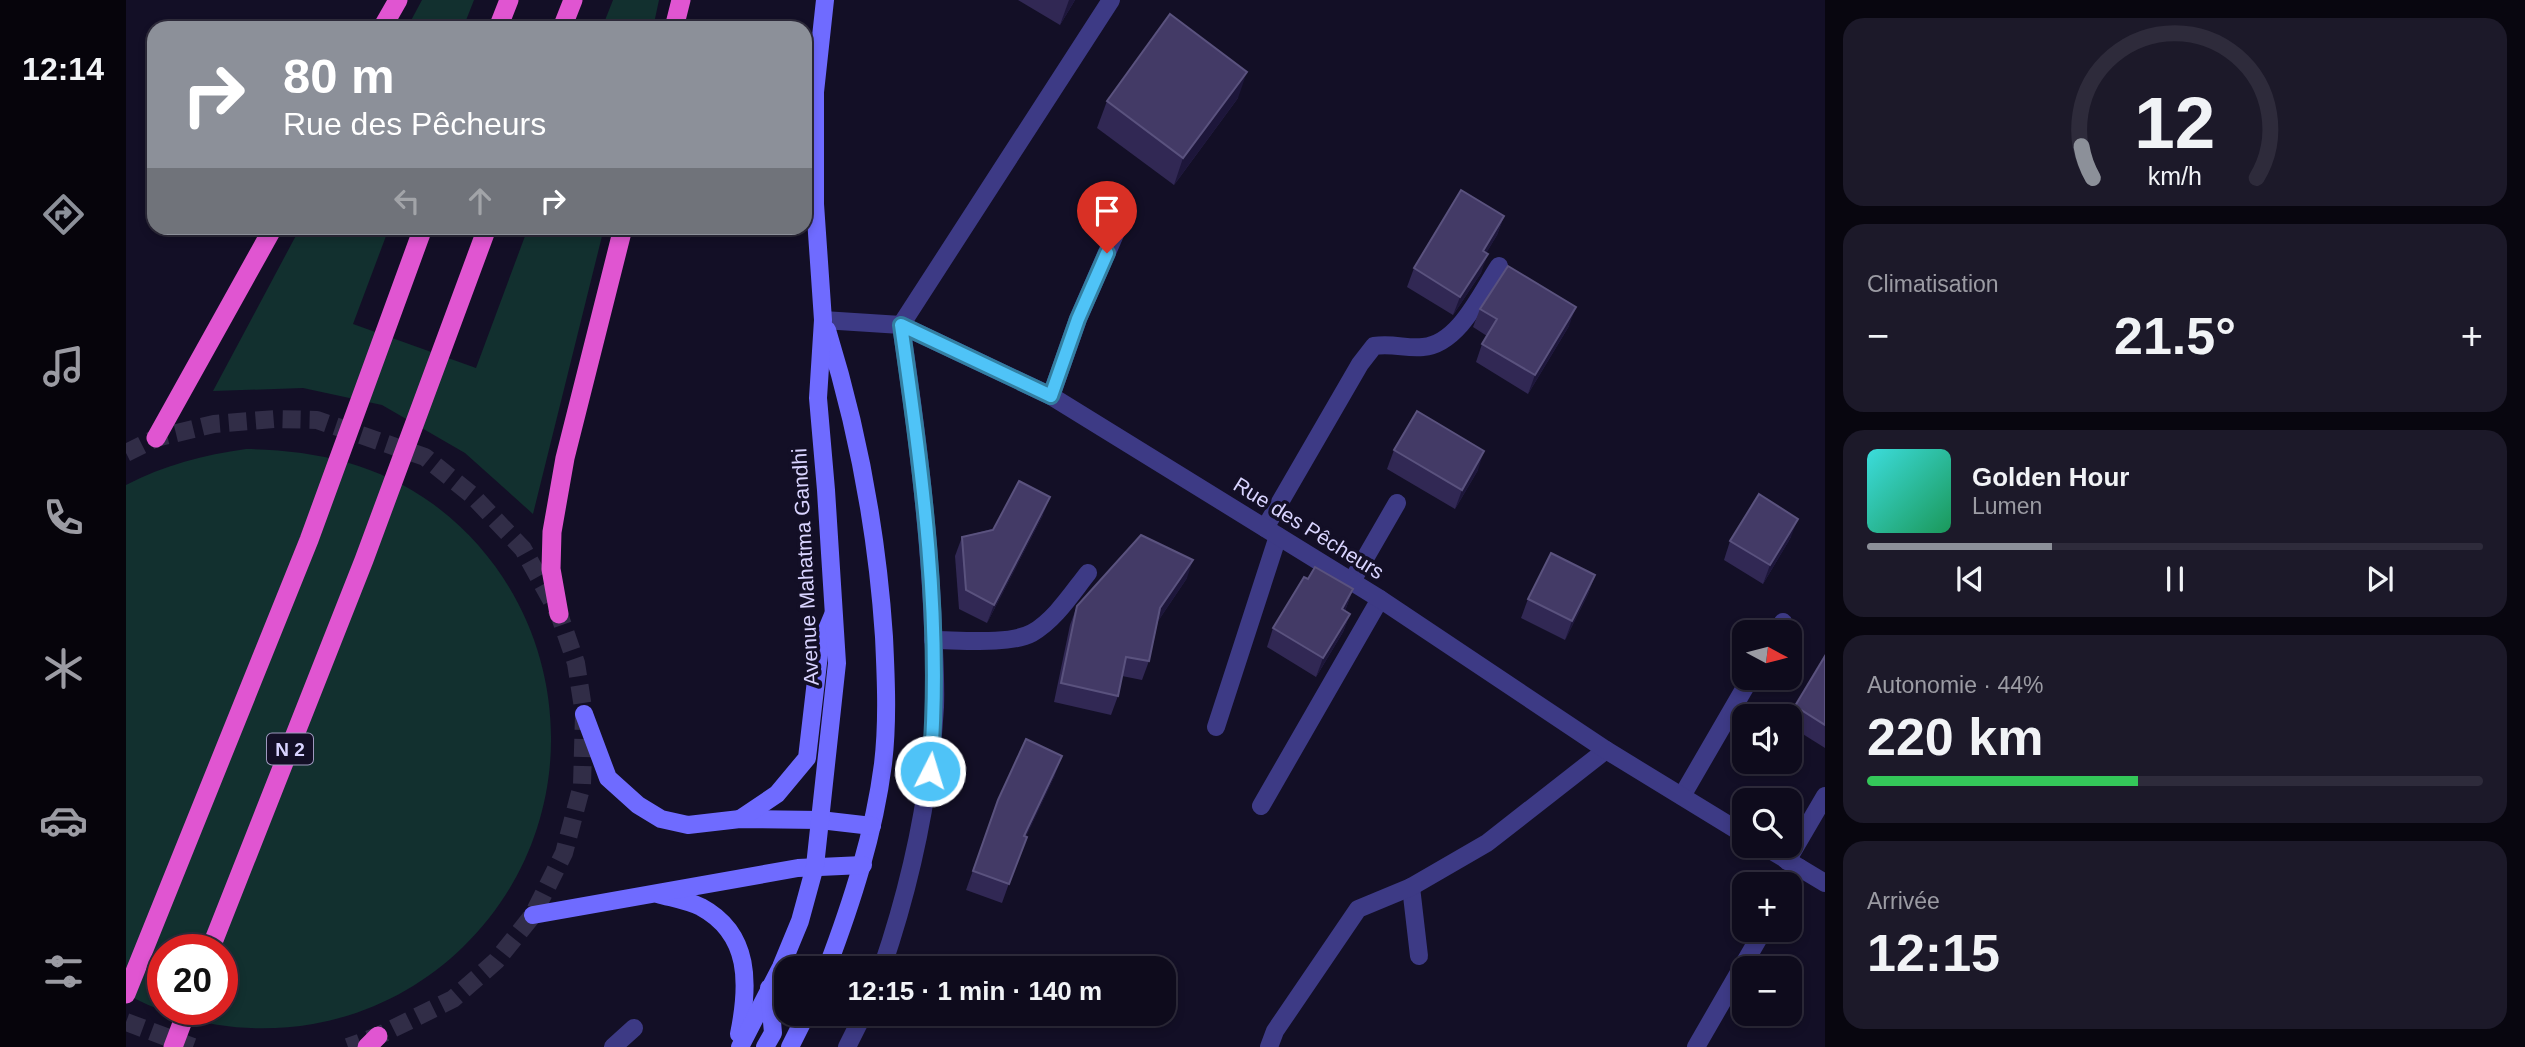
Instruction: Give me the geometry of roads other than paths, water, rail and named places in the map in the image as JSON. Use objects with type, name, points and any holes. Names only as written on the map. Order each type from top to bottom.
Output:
[{"type":"highway","points":[[386,21],[398,0]]},
{"type":"highway","points":[[501,21],[509,0]]},
{"type":"highway","points":[[565,21],[573,0]]},
{"type":"highway","points":[[676,21],[681,0]]},
{"type":"highway","points":[[156,438],[269,235]]},
{"type":"highway","points":[[126,994],[309,540],[420,235]]},
{"type":"highway","name":"N 2","points":[[217,934],[364,560],[485,235]]},
{"type":"highway","points":[[559,614],[551,569],[552,531],[565,458],[621,235]]},
{"type":"highway","points":[[173,1047],[181,1025]]},
{"type":"main road","name":"Avenue Mahatma Gandhi","points":[[738,1047],[781,967],[800,921],[815,866],[837,663],[818,398],[823,320],[814,204],[815,92],[825,0]]},
{"type":"main road","name":"Avenue Mahatma Gandhi","points":[[823,320],[851,417],[865,483],[880,586],[887,686],[883,764],[872,826],[863,864],[831,956]]},
{"type":"main road","points":[[740,819],[777,794],[807,758],[820,646],[834,613]]},
{"type":"main road","points":[[584,715],[608,778],[638,805],[661,819],[688,825],[740,819],[820,820],[872,826]]},
{"type":"main road","points":[[533,915],[652,892],[815,866],[863,864]]},
{"type":"main road","points":[[652,892],[700,906],[726,925],[740,948],[746,984],[738,1047]]},
{"type":"main road","points":[[765,1047],[774,1033],[769,988]]},
{"type":"main road","points":[[790,1047],[800,1026]]},
{"type":"street","points":[[886,956],[899,920],[930,771],[935,704],[931,572],[921,466],[901,325],[1111,0]]},
{"type":"street","points":[[1051,396],[1078,319],[1126,209]]},
{"type":"street","points":[[1216,727],[1271,532],[1360,364],[1374,346],[1391,343],[1423,347],[1441,342],[1458,329],[1499,265]]},
{"type":"street","name":"Rue des Pêcheurs","points":[[823,320],[901,325],[1051,396],[1352,581],[1606,750],[1732,827]]},
{"type":"street","points":[[1352,581],[1397,503]]},
{"type":"street","points":[[933,640],[1008,639],[1030,634],[1048,621],[1088,573]]},
{"type":"street","points":[[1261,806],[1380,599]]},
{"type":"street","points":[[1682,796],[1743,690]]},
{"type":"street","points":[[1269,1047],[1275,1031],[1358,909],[1411,887],[1487,843],[1606,750]]},
{"type":"street","points":[[1793,872],[1825,796]]},
{"type":"street","points":[[1783,858],[1825,883]]},
{"type":"street","points":[[1411,887],[1419,956]]},
{"type":"street","points":[[1696,1047],[1757,942]]},
{"type":"street","points":[[847,1047],[858,1026]]},
{"type":"street","points":[[613,1047],[634,1028]]},
{"type":"tunnel","points":[[126,453],[156,438],[214,424],[275,419],[317,420],[425,457],[472,495],[523,549],[559,614],[576,663],[584,714],[582,785],[564,853],[533,915],[496,961],[453,999],[378,1036],[348,1047]]},
{"type":"tunnel","points":[[126,1022],[193,1047]]}]
